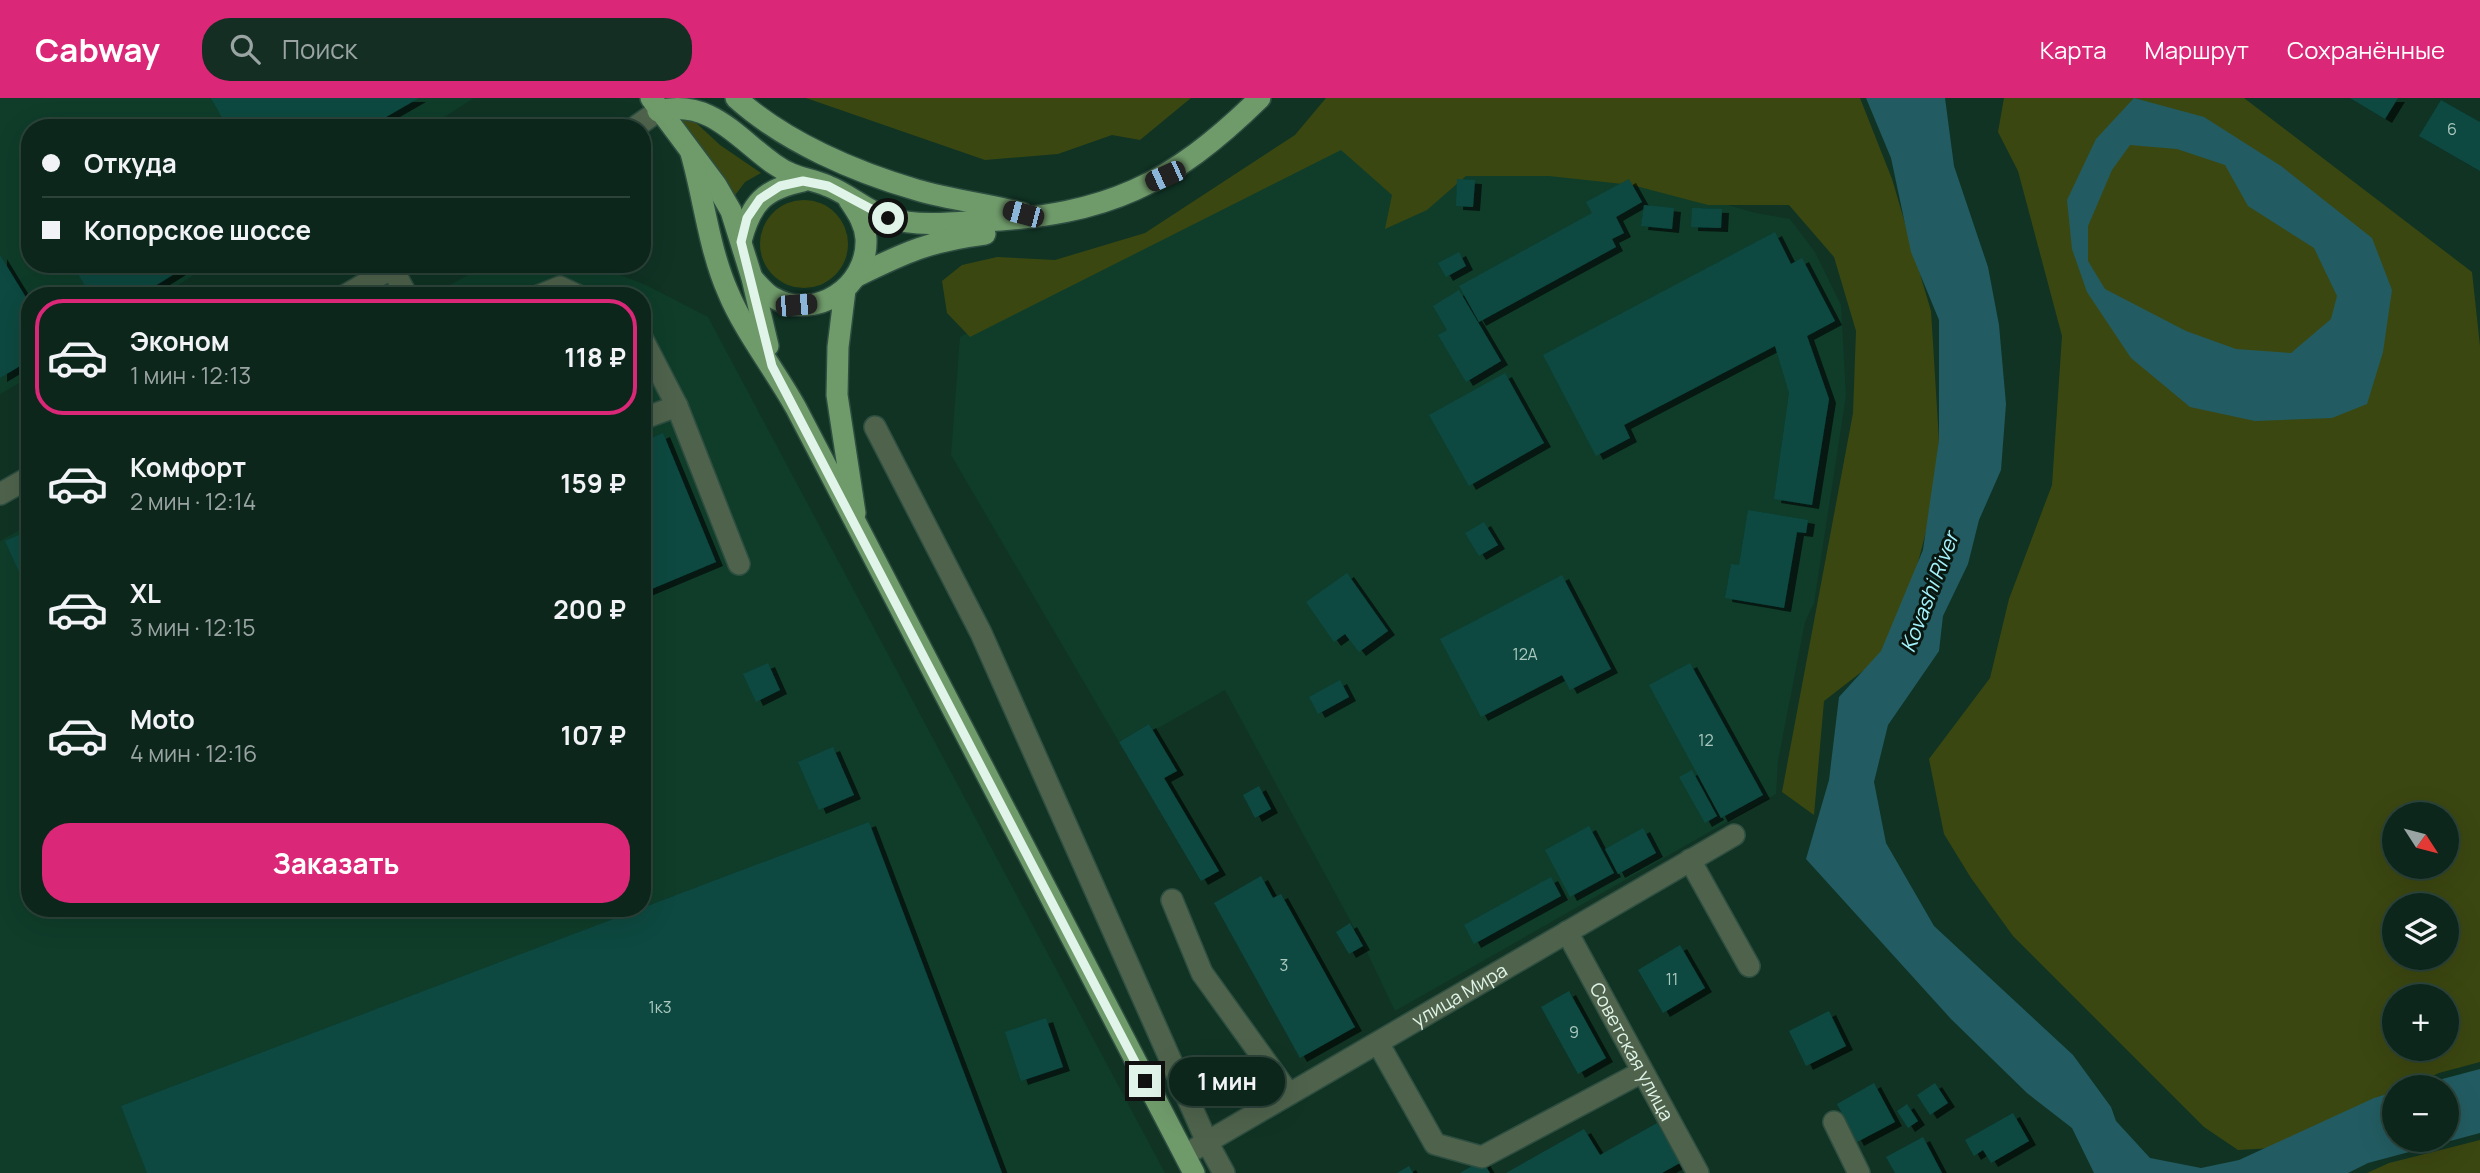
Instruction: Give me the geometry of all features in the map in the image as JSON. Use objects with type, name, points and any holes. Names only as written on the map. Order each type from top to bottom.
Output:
[{"type":"main road","points":[[710,98],[731,126]]},
{"type":"main road","points":[[736,98],[803,142],[868,173],[919,191],[1041,218]]},
{"type":"main road","points":[[752,278],[771,297],[796,305],[822,303],[851,283],[923,245],[1003,231],[1041,218],[1102,203],[1165,176],[1193,158],[1260,98]]},
{"type":"main road","points":[[654,105],[687,103],[703,108],[731,126],[774,164],[803,181],[828,186],[849,200],[888,218],[927,225],[1041,218]]},
{"type":"main road","points":[[654,105],[721,194],[741,242],[744,261],[752,278],[772,366]]},
{"type":"main road","points":[[691,153],[706,207],[716,260],[729,295],[772,366],[1189,1164]]},
{"type":"main road","points":[[741,242],[747,218],[760,199],[780,186],[803,181]]},
{"type":"main road","points":[[849,200],[861,216],[866,236],[865,257],[851,283],[838,347],[836,395],[858,532]]},
{"type":"street","points":[[642,119],[654,105]]},
{"type":"street","points":[[359,287],[383,273]]},
{"type":"street","points":[[651,355],[677,406],[739,564]]},
{"type":"street","points":[[651,416],[677,406]]},
{"type":"street","points":[[874,427],[981,633],[1207,1142],[1224,1173]]},
{"type":"street","points":[[0,494],[21,482]]},
{"type":"street","name":"улица Мира","points":[[1189,1164],[1207,1142],[1734,835]]},
{"type":"street","points":[[1690,860],[1749,967]]},
{"type":"street","points":[[1172,900],[1202,973],[1289,1094]]},
{"type":"street","name":"Советская улица","points":[[1567,932],[1698,1173]]},
{"type":"street","points":[[1378,1042],[1436,1144],[1487,1165],[1642,1072]]},
{"type":"street","points":[[1834,1122],[1859,1173]]},
{"type":"shaded area","points":[[0,98],[474,98],[441,119],[21,119],[21,273],[197,273],[175,287],[21,287],[21,382],[0,394]]},
{"type":"shaded area","points":[[806,98],[1191,98],[1140,140],[1112,135],[1058,154],[985,160]]},
{"type":"shaded area","points":[[1326,98],[1860,98],[1892,179],[1931,311],[1939,441],[1931,512],[1913,582],[1886,653],[1824,701],[1814,815],[1782,792],[1853,413],[1856,331],[1834,257],[1789,205],[1708,205],[1632,185],[1549,176],[1466,176],[1427,210],[1385,229],[1392,195],[1341,150],[970,337],[947,313],[942,281],[962,265],[997,257],[1055,260],[1145,233],[1295,135]]},
{"type":"shaded area","points":[[2004,98],[2244,98],[2472,272],[2480,346],[2480,1062],[2435,1075],[2382,1075],[2382,1098],[2273,1148],[2238,1150],[2204,1127],[2013,936],[1971,878],[1944,834],[1929,759],[1990,678],[2009,599],[2052,485],[2062,336],[2018,171],[1998,132]]},
{"type":"shaded area","points":[[671,114],[692,119],[720,145],[761,173],[745,182],[733,198],[716,167]]},
{"type":"shaded area","points":[[1356,118],[1611,172],[1756,213],[1790,219],[1815,252],[1841,305],[1846,396],[1814,603],[1805,622],[1778,761],[1776,794],[1395,1011],[1364,946],[1225,690],[1153,731],[1149,724],[1119,742],[951,455],[960,337]]},
{"type":"shaded area","points":[[795,200],[813,200],[829,207],[841,219],[848,235],[848,253],[841,269],[829,281],[813,288],[795,288],[779,281],[767,269],[760,253],[760,235],[767,219],[779,207]]},
{"type":"shaded area","points":[[471,273],[615,273],[650,287],[447,287]]},
{"type":"shaded area","points":[[651,288],[708,317],[1165,1173],[0,1173],[0,541],[21,529],[21,917],[651,917]]},
{"type":"shaded area","points":[[2480,1140],[2480,1173],[2367,1173],[2389,1163],[2433,1152],[2459,1152],[2459,1145]]},
{"type":"water","name":"Kovashi River","points":[[1866,98],[1945,98],[1954,166],[1988,267],[1999,325],[2006,404],[2001,470],[1979,520],[1968,564],[1943,616],[1939,651],[1888,725],[1874,782],[1886,843],[1934,926],[2073,1055],[2111,1107],[2116,1121],[2150,1158],[2201,1168],[2239,1160],[2382,1096],[2382,1152],[2409,1152],[2368,1163],[2348,1173],[2094,1173],[2072,1128],[2027,1093],[1951,1019],[1806,859],[1829,780],[1839,697],[1881,651],[1923,550],[1939,440],[1939,320],[1911,252],[1891,158]]},
{"type":"water","points":[[2134,98],[2204,117],[2281,166],[2372,238],[2392,290],[2383,352],[2367,404],[2332,418],[2255,421],[2190,407],[2131,358],[2087,292],[2072,249],[2067,200],[2096,139]],"holes":[[[2130,145],[2177,149],[2225,165],[2248,206],[2314,248],[2337,296],[2331,319],[2291,353],[2236,349],[2186,331],[2105,289],[2088,261],[2088,226],[2112,170]]]},
{"type":"water","points":[[2480,1069],[2480,1133],[2459,1139],[2457,1075]]},
{"type":"building","points":[[211,98],[419,98],[383,119],[223,119]]},
{"type":"building","points":[[2350,98],[2398,98],[2385,119]]},
{"type":"building","points":[[2441,100],[2480,122],[2480,171],[2419,136]]},
{"type":"building","points":[[1457,179],[1475,180],[1473,207],[1456,206]]},
{"type":"building","points":[[1629,179],[1642,202],[1616,217],[1624,233],[1612,239],[1616,247],[1479,322],[1459,286],[1592,213],[1586,202]]},
{"type":"building","points":[[1644,205],[1674,208],[1672,229],[1641,226]]},
{"type":"building","points":[[1692,208],[1722,209],[1721,228],[1691,227]]},
{"type":"building","points":[[1775,232],[1791,264],[1802,258],[1835,321],[1807,336],[1829,399],[1812,505],[1774,499],[1789,393],[1775,346],[1624,425],[1630,438],[1596,456],[1543,355]]},
{"type":"building","points":[[1459,252],[1466,266],[1446,277],[1438,263]]},
{"type":"building","points":[[0,255],[21,289],[21,365],[0,378]]},
{"type":"building","points":[[176,273],[153,287],[86,287],[78,274]]},
{"type":"building","points":[[1459,290],[1501,361],[1466,382],[1438,335],[1447,330],[1433,306]]},
{"type":"building","points":[[1505,373],[1544,443],[1469,486],[1429,415]]},
{"type":"building","points":[[663,433],[716,562],[651,589],[651,438]]},
{"type":"building","points":[[1748,510],[1808,520],[1806,533],[1797,532],[1784,608],[1725,598],[1731,564],[1739,565]]},
{"type":"building","points":[[1484,522],[1498,545],[1479,556],[1465,533]]},
{"type":"building","points":[[21,534],[21,576],[5,541]]},
{"type":"building","points":[[1347,573],[1388,631],[1359,652],[1345,634],[1334,642],[1306,602]]},
{"type":"building","points":[[1562,575],[1611,669],[1570,690],[1562,675],[1481,717],[1440,639]]},
{"type":"building","points":[[768,663],[780,690],[756,702],[743,674]]},
{"type":"building","points":[[1690,663],[1763,795],[1721,818],[1649,685]]},
{"type":"building","points":[[1340,680],[1349,697],[1318,714],[1309,697]]},
{"type":"building","points":[[1149,724],[1177,771],[1164,778],[1219,871],[1201,881],[1119,742]]},
{"type":"building","points":[[833,747],[854,795],[819,810],[798,762]]},
{"type":"building","points":[[1692,770],[1717,816],[1705,823],[1679,777]]},
{"type":"building","points":[[1259,786],[1271,809],[1255,818],[1243,795]]},
{"type":"building","points":[[869,822],[1002,1173],[147,1173],[121,1106],[619,917],[651,917],[651,905]]},
{"type":"building","points":[[1589,826],[1614,873],[1570,897],[1545,850]]},
{"type":"building","points":[[1643,828],[1656,853],[1618,874],[1605,849]]},
{"type":"building","points":[[1261,876],[1273,898],[1281,894],[1355,1027],[1300,1058],[1214,903]]},
{"type":"building","points":[[1551,877],[1561,896],[1474,944],[1464,925]]},
{"type":"building","points":[[1350,923],[1363,946],[1349,954],[1336,932]]},
{"type":"building","points":[[1680,945],[1705,988],[1663,1013],[1638,970]]},
{"type":"building","points":[[1569,991],[1606,1058],[1578,1074],[1541,1007]]},
{"type":"building","points":[[1829,1011],[1846,1046],[1806,1066],[1789,1031]]},
{"type":"building","points":[[1046,1018],[1063,1067],[1021,1081],[1005,1032]]},
{"type":"building","points":[[1874,1083],[1895,1122],[1857,1142],[1837,1104]]},
{"type":"building","points":[[1935,1083],[1948,1103],[1930,1115],[1917,1095]]},
{"type":"building","points":[[1907,1104],[1918,1121],[1908,1128],[1897,1111]]},
{"type":"building","points":[[2013,1113],[2029,1141],[1991,1163],[1983,1150],[1974,1156],[1965,1140]]},
{"type":"building","points":[[1657,1123],[1680,1163],[1662,1173],[1506,1173],[1584,1129],[1600,1155]]},
{"type":"building","points":[[1923,1137],[1942,1173],[1895,1173],[1886,1157]]},
{"type":"building","points":[[1482,1160],[1490,1173],[1460,1173]]},
{"type":"building","points":[[1409,1166],[1413,1173],[1397,1173]]},
{"type":"route","points":[[888,218],[849,200],[828,186],[803,181],[780,186],[760,199],[747,218],[741,242],[772,366],[1145,1081]]}]
